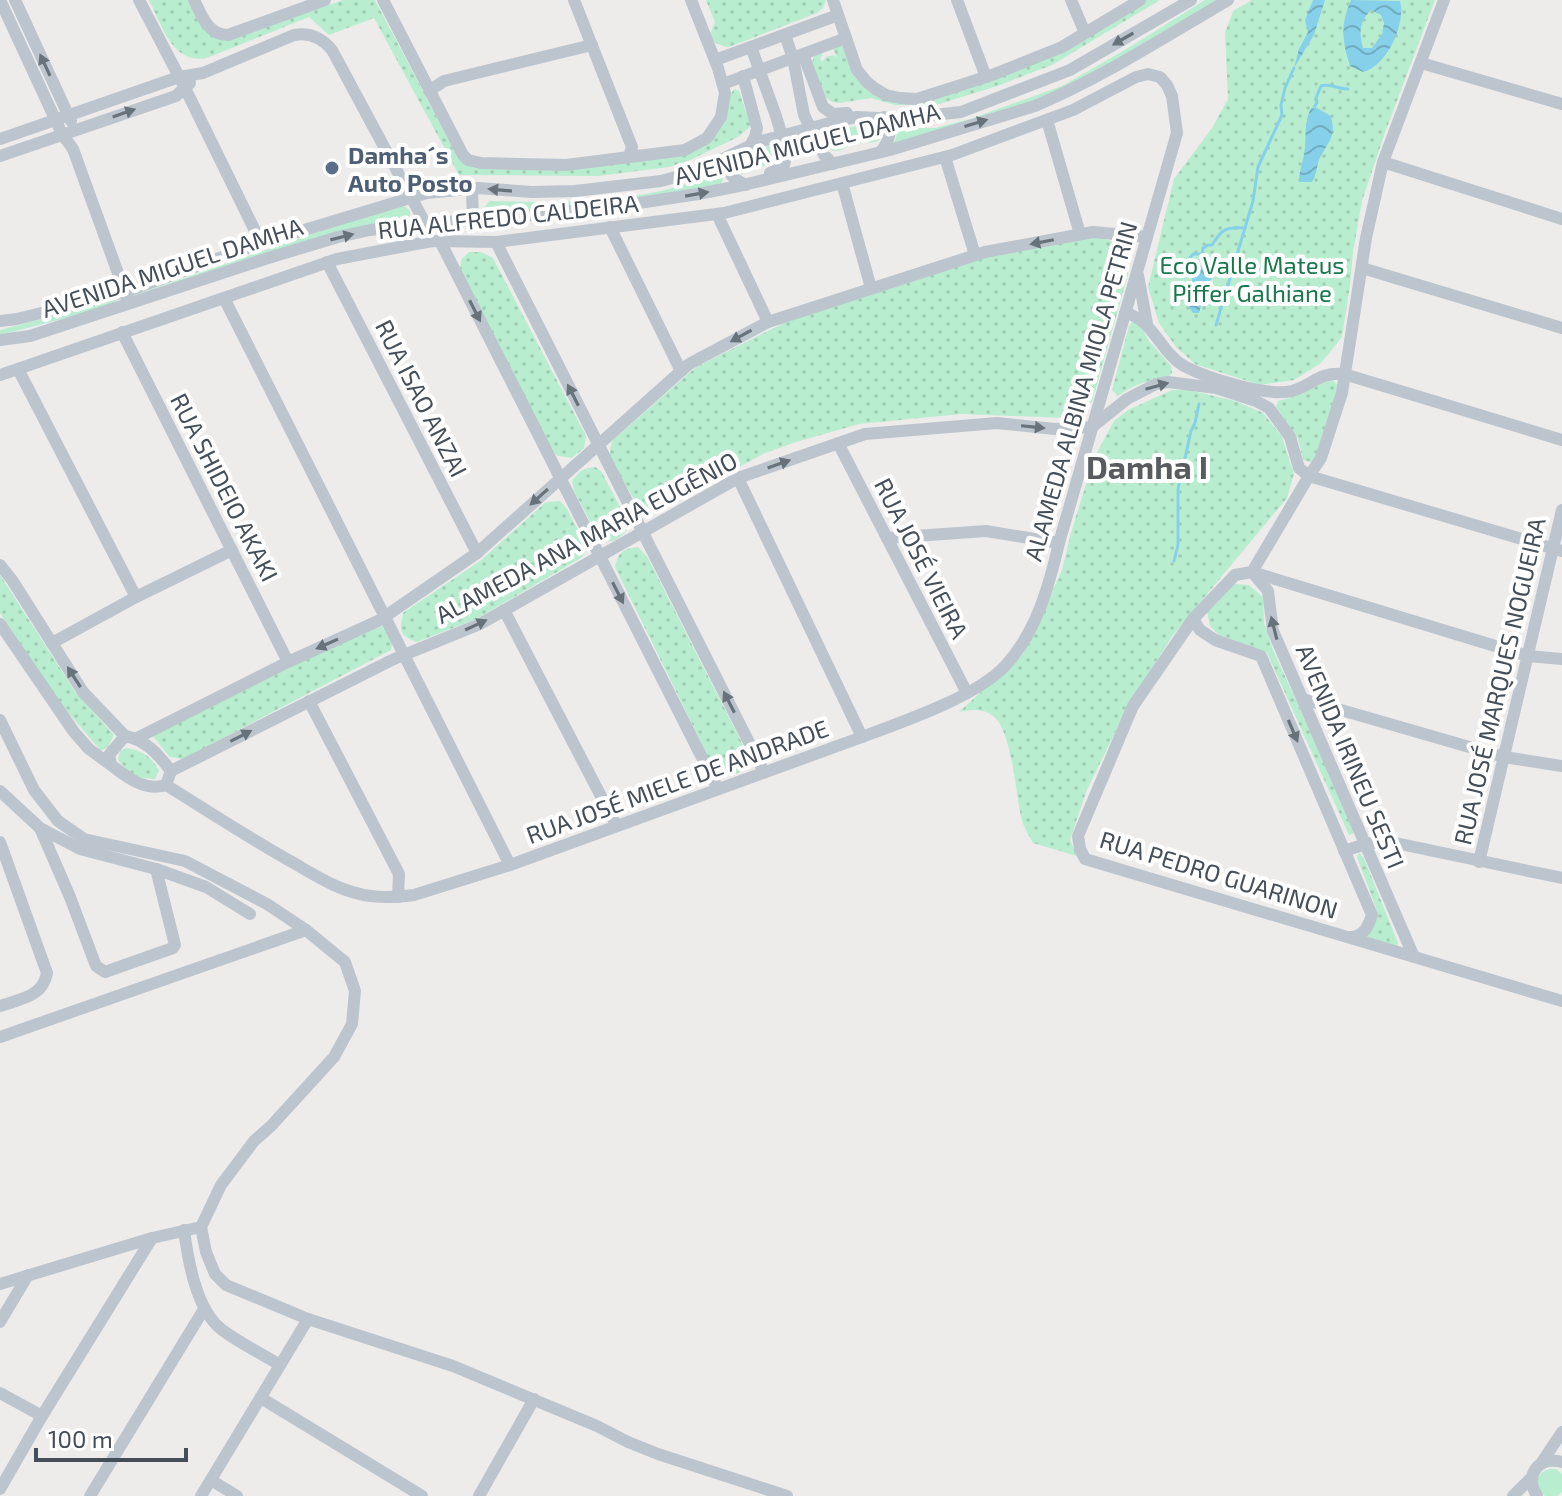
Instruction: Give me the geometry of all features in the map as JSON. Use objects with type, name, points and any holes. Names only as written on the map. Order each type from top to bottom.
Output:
[{"type":"street","points":[[73,149],[75,129],[16,0],[1,5],[62,134],[73,149],[129,305]]},
{"type":"street","points":[[139,0],[261,243]]},
{"type":"street","points":[[194,0],[208,26],[222,36],[308,2],[325,0]]},
{"type":"street","points":[[383,0],[468,160],[566,165],[685,150],[707,138],[721,117],[724,88],[691,0]]},
{"type":"street","points":[[574,0],[632,147],[629,157]]},
{"type":"street","points":[[833,0],[857,70],[874,88],[886,95],[917,99],[986,77],[1062,47],[1140,0]]},
{"type":"street","points":[[957,0],[986,77]]},
{"type":"street","points":[[1071,0],[1085,33]]},
{"type":"street","name":"AVENIDA MIGUEL DAMHA","points":[[0,321],[125,292],[261,243],[427,193],[472,189],[552,192],[661,181],[690,174],[782,135],[857,117],[889,119],[961,112],[1070,70],[1191,0]]},
{"type":"street","name":"AVENIDA MIGUEL DAMHA","points":[[0,340],[30,336],[265,259],[370,230],[619,206],[693,195],[881,152],[1035,106],[1104,72],[1228,0]]},
{"type":"street","points":[[1252,572],[1321,458],[1342,393],[1366,238],[1383,162],[1444,0]]},
{"type":"street","points":[[715,60],[838,15]]},
{"type":"street","points":[[0,139],[55,119],[182,82],[294,35],[310,34],[332,50],[425,223]]},
{"type":"street","points":[[785,35],[823,107],[833,114],[873,111],[889,119],[891,136],[881,152]]},
{"type":"street","points":[[724,88],[743,76],[846,38]]},
{"type":"street","points":[[429,91],[444,81],[592,45]]},
{"type":"street","points":[[731,155],[727,165],[729,173],[739,182],[747,184],[781,168],[787,153],[751,47]]},
{"type":"street","points":[[798,56],[801,106],[824,155],[833,164]]},
{"type":"street","points":[[1421,63],[1562,104]]},
{"type":"street","name":"RUA ALFREDO CALDEIRA","points":[[0,375],[337,259],[440,241],[496,242],[717,214],[945,157],[1073,110],[1136,77],[1148,74],[1160,77]]},
{"type":"street","points":[[743,76],[757,124],[750,146]]},
{"type":"street","name":"ALAMEDA ALBINA MIOLA PETRIN","points":[[967,693],[1004,667],[1019,648],[1049,583],[1177,133],[1172,96],[1160,77]]},
{"type":"street","points":[[0,156],[176,96],[182,82]]},
{"type":"street","points":[[1047,120],[1080,234]]},
{"type":"street","points":[[945,157],[975,255]]},
{"type":"street","points":[[1383,162],[1562,219]]},
{"type":"street","points":[[842,183],[871,288]]},
{"type":"street","points":[[472,189],[473,220]]},
{"type":"street","points":[[717,214],[768,322]]},
{"type":"street","points":[[610,227],[681,371]]},
{"type":"street","name":"ALAMEDA ANA MARIA EUGÊNIO","points":[[131,737],[385,616],[477,553],[689,364],[768,322],[975,255],[1093,232],[1147,237]]},
{"type":"street","points":[[440,241],[718,789]]},
{"type":"street","points":[[496,242],[764,772]]},
{"type":"street","name":"RUA ISAO ANZAI","points":[[327,262],[477,553]]},
{"type":"street","points":[[1362,268],[1562,328]]},
{"type":"street","points":[[1137,271],[1147,327]]},
{"type":"street","points":[[224,298],[510,865]]},
{"type":"street","points":[[1125,313],[1141,318],[1178,362],[1193,370],[1256,390],[1274,393],[1295,390],[1320,376],[1344,374],[1562,440]]},
{"type":"street","name":"RUA SHIDEIO AKAKI","points":[[122,332],[288,662]]},
{"type":"street","points":[[18,369],[136,597]]},
{"type":"street","points":[[1092,427],[1127,399],[1156,384],[1168,382],[1216,388],[1269,408],[1290,437],[1299,468],[1309,476],[1557,551]]},
{"type":"street","name":"ALAMEDA ANA MARIA EUGÊNIO","points":[[171,771],[405,654],[480,624],[738,478],[865,434],[997,423],[1055,429],[1092,427]]},
{"type":"street","name":"RUA JOSÉ VIEIRA","points":[[838,443],[967,693]]},
{"type":"street","points":[[738,478],[862,737]]},
{"type":"street","name":"RUA JOSÉ MARQUES NOGUEIRA","points":[[1479,862],[1528,656],[1557,551],[1562,510]]},
{"type":"street","points":[[887,538],[986,531],[1059,543]]},
{"type":"street","points":[[52,643],[232,550]]},
{"type":"street","points":[[0,565],[83,692],[131,737],[157,752],[171,771],[166,785]]},
{"type":"street","points":[[1193,619],[1235,575],[1252,572],[1528,656],[1562,659]]},
{"type":"street","name":"AVENIDA IRINEU SESTI","points":[[1252,572],[1268,591],[1273,631],[1414,957]]},
{"type":"street","points":[[504,610],[616,825]]},
{"type":"street","name":"AVENIDA IRINEU SESTI","points":[[1193,619],[1200,630],[1215,640],[1261,656],[1372,915],[1363,933],[1355,938],[1348,937]]},
{"type":"street","name":"RUA PEDRO GUARINON","points":[[1193,619],[1133,706],[1078,836],[1085,859],[1562,1001]]},
{"type":"street","name":"RUA JOSÉ MIELE DE ANDRADE","points":[[0,624],[89,749],[145,786],[156,788],[166,785],[327,881],[348,891],[370,896],[414,895],[510,865],[862,737],[967,693]]},
{"type":"street","points":[[1303,699],[1504,757],[1562,766]]},
{"type":"street","points":[[309,701],[399,874],[398,897]]},
{"type":"street","points":[[0,720],[34,790],[58,821],[84,839],[185,861],[267,904],[306,930],[345,962],[355,991],[352,1024],[334,1057],[254,1141],[221,1185],[201,1227],[215,1274],[226,1285],[308,1319],[453,1366],[658,1454],[787,1496]]},
{"type":"street","points":[[111,765],[109,755],[131,737]]},
{"type":"street","points":[[0,791],[40,828],[80,849],[156,869],[206,887],[250,914]]},
{"type":"street","points":[[40,828],[99,970],[105,972],[175,945],[156,869]]},
{"type":"street","points":[[1344,851],[1386,841],[1562,878]]},
{"type":"street","points":[[0,842],[47,973],[46,982],[36,994],[0,1006]]},
{"type":"street","points":[[0,1037],[306,930]]},
{"type":"street","points":[[0,1284],[152,1238],[201,1227]]},
{"type":"street","points":[[184,1230],[193,1277],[204,1309],[220,1328],[280,1365]]},
{"type":"street","points":[[0,1489],[152,1238]]},
{"type":"street","points":[[0,1322],[28,1275]]},
{"type":"street","points":[[90,1496],[204,1309]]},
{"type":"street","points":[[201,1496],[308,1319]]},
{"type":"street","points":[[0,1393],[42,1416]]},
{"type":"street","points":[[261,1398],[422,1496]]},
{"type":"street","points":[[479,1496],[534,1399]]},
{"type":"street","points":[[1541,1464],[1562,1432]]},
{"type":"street","points":[[1537,1496],[1531,1484],[1535,1469],[1548,1460],[1562,1462]]},
{"type":"street","points":[[1513,1496],[1532,1477]]},
{"type":"street","points":[[211,1480],[237,1496]]},
{"type":"green space","points":[[149,0],[189,0],[200,22],[232,38],[343,0],[375,0],[456,154],[461,161],[473,166],[694,150],[734,89],[739,91],[751,126],[738,137],[669,167],[598,176],[459,175],[374,18],[329,35],[309,17],[207,58],[195,59],[185,55],[170,41]]},
{"type":"green space","points":[[706,0],[826,0],[817,13],[729,47],[712,38],[715,22]]},
{"type":"green space","points":[[1146,0],[1160,0],[1052,65],[936,105],[895,105],[871,98],[832,102],[825,97],[812,62],[814,56],[821,53],[822,62],[826,57],[837,57],[833,49],[842,45],[854,73],[896,101],[1080,41]]},
{"type":"green space","points":[[1205,0],[1217,0],[1132,53],[1031,104],[893,144],[899,128],[935,128],[970,119],[1062,86]]},
{"type":"green space","name":"Eco Valle Mateus Piffer Galhiane","points":[[1252,0],[1435,0],[1362,201],[1342,337],[1321,363],[1294,380],[1260,385],[1195,364],[1176,347],[1159,323],[1148,287],[1174,179],[1212,128],[1228,99],[1225,33],[1233,11]]},
{"type":"green space","points":[[863,126],[878,129],[883,132],[882,137],[876,142],[855,143],[834,151],[827,147],[820,134],[833,129]]},
{"type":"green space","points":[[769,145],[778,151],[776,162],[741,174],[735,170],[736,163]]},
{"type":"green space","points":[[717,169],[722,171],[724,178],[720,185],[696,192],[485,214],[485,207],[490,201],[560,202],[632,196],[677,187]]},
{"type":"green space","points":[[399,206],[410,211],[407,222],[134,301],[132,296],[324,230]]},
{"type":"green space","points":[[1081,238],[1102,238],[1113,243],[1123,257],[1128,274],[1092,402],[1065,418],[961,414],[859,424],[765,453],[656,512],[641,511],[609,457],[612,441],[696,367],[786,322],[986,257]]},
{"type":"green space","points":[[469,252],[481,252],[493,258],[586,436],[584,448],[572,458],[558,456],[551,451],[460,271],[461,260]]},
{"type":"green space","points":[[115,300],[117,305],[0,335],[0,330]]},
{"type":"green space","points":[[1133,321],[1171,366],[1172,373],[1168,378],[1142,383],[1118,396],[1112,390]]},
{"type":"green space","points":[[1327,380],[1337,384],[1337,391],[1316,460],[1311,462],[1303,460],[1298,439],[1276,407],[1278,401],[1303,394]]},
{"type":"green space","points":[[1172,390],[1188,390],[1235,401],[1263,413],[1282,437],[1294,474],[1287,498],[1173,635],[1129,704],[1086,792],[1070,840],[1077,856],[1033,843],[1022,820],[1012,762],[998,721],[982,711],[959,712],[1023,654],[1062,570],[1094,458],[1114,421],[1128,410]]},
{"type":"green space","points":[[595,467],[601,471],[626,518],[627,530],[611,541],[599,539],[574,491],[572,481],[577,475],[584,469]]},
{"type":"green space","points":[[560,501],[588,549],[581,558],[476,619],[417,642],[403,634],[403,613],[480,561],[546,502]]},
{"type":"green space","points":[[638,547],[648,558],[746,751],[748,759],[740,772],[726,775],[715,771],[615,567],[622,552]]},
{"type":"green space","points":[[0,575],[76,693],[114,735],[108,747],[101,751],[59,702],[0,613]]},
{"type":"green space","points":[[1233,584],[1249,585],[1263,597],[1264,622],[1273,650],[1357,832],[1349,835],[1267,653],[1219,635],[1210,626],[1207,612]]},
{"type":"green space","points":[[384,626],[393,639],[391,650],[183,759],[170,757],[152,735],[369,630]]},
{"type":"green space","points":[[127,748],[150,758],[159,771],[155,779],[138,776],[122,765],[118,760],[120,751]]},
{"type":"green space","points":[[1359,853],[1364,858],[1397,947],[1366,937],[1376,908],[1357,857]]},
{"type":"green space","points":[[1550,1469],[1562,1474],[1562,1492],[1557,1496],[1545,1496],[1538,1489],[1539,1476]]},
{"type":"water","points":[[1313,0],[1325,0],[1314,35],[1294,68],[1308,32],[1305,20]]},
{"type":"water","points":[[1351,0],[1400,1],[1400,22],[1394,40],[1378,64],[1363,72],[1350,66],[1344,40],[1345,17]],"holes":[[[1371,10],[1381,15],[1384,23],[1382,34],[1372,48],[1363,48],[1361,32],[1364,19]]]},
{"type":"water","points":[[1311,108],[1331,116],[1332,133],[1312,182],[1299,182],[1307,120]]},
{"type":"water","points":[[1203,265],[1212,272],[1212,277],[1199,313],[1193,313],[1190,305],[1193,275],[1195,266]]},
{"type":"waterway","points":[[1216,325],[1253,201],[1258,167],[1282,115],[1285,88],[1294,68]]},
{"type":"waterway","points":[[1314,108],[1321,86],[1348,89]]},
{"type":"waterway","points":[[1193,270],[1189,263],[1193,254],[1202,254],[1203,248],[1212,245],[1225,230],[1245,228]]},
{"type":"waterway","points":[[1174,561],[1178,545],[1178,489],[1199,404]]},
{"type":"place","name":"Damha´s Auto Posto","points":[[332,168]]},
{"type":"district","name":"Damha I","points":[[1147,466]]}]
